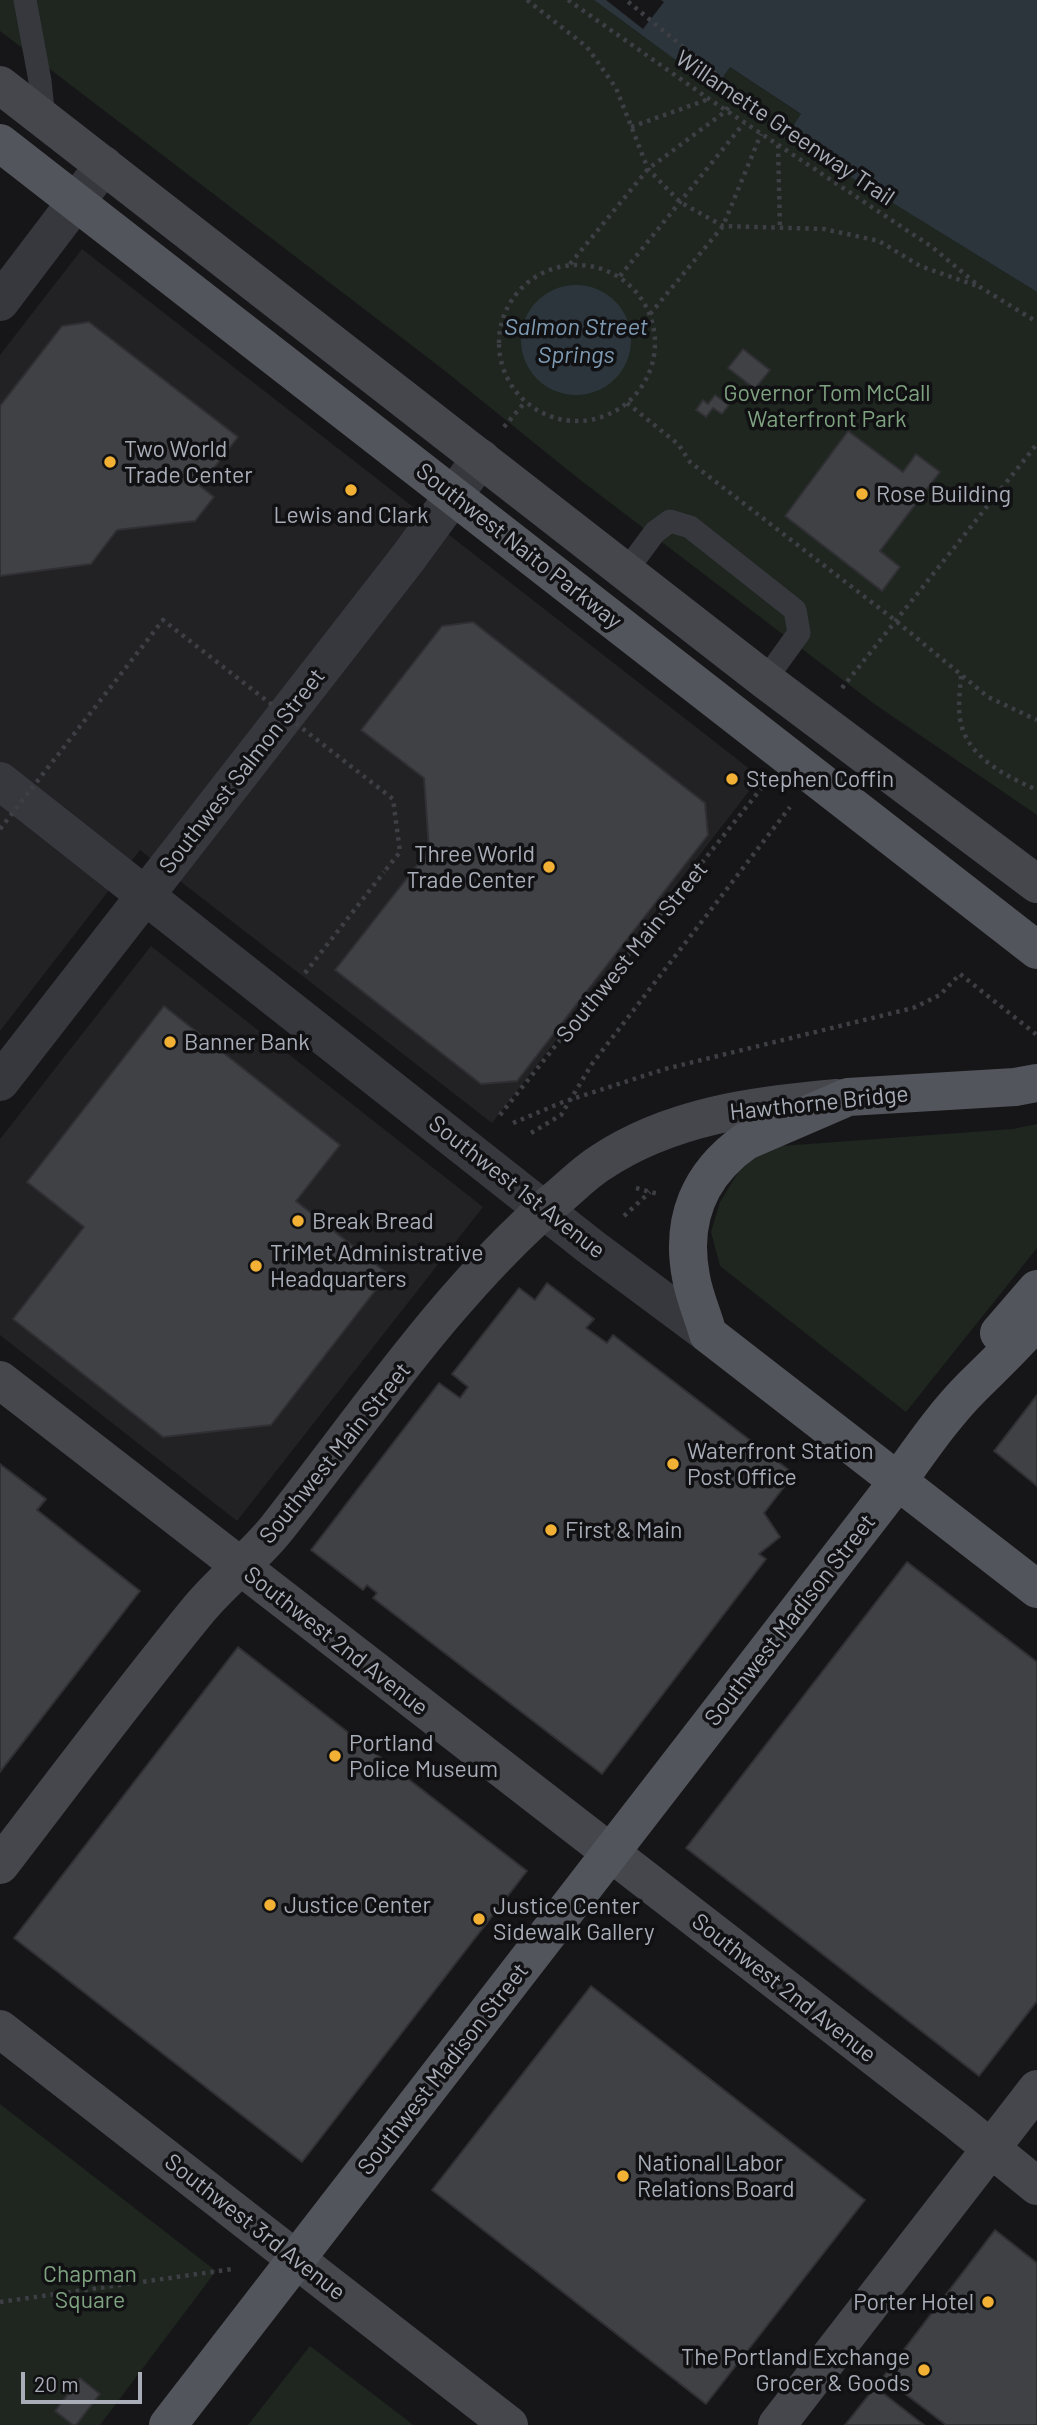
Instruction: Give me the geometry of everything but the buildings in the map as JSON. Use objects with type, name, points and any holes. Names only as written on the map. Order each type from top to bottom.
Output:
[{"type":"main road","name":"Southwest Naito Parkway","points":[[0,85],[765,680],[1037,884]]},
{"type":"main road","name":"Southwest Naito Parkway","points":[[0,144],[1037,950]]},
{"type":"main road","name":"Hawthorne Bridge","points":[[544,1210],[601,1162],[622,1150],[705,1117],[745,1108],[848,1097],[1015,1087],[1037,1083]]},
{"type":"main road","points":[[708,1334],[691,1277],[688,1248],[694,1203],[704,1182],[731,1151],[746,1141],[848,1097]]},
{"type":"main road","name":"Southwest Main Street","points":[[0,1865],[201,1606],[274,1532],[452,1305],[503,1246],[544,1210]]},
{"type":"main road","points":[[971,1388],[995,1338],[1037,1289]]},
{"type":"main road","points":[[898,1481],[971,1388],[1012,1350],[1037,1320]]},
{"type":"main road","name":"Southwest 1st Avenue","points":[[708,1334],[1037,1589]]},
{"type":"main road","name":"Southwest 2nd Avenue","points":[[0,1380],[1037,2186]]},
{"type":"main road","name":"Southwest Madison Street","points":[[168,2425],[898,1481]]},
{"type":"main road","name":"Southwest 3rd Avenue","points":[[0,2029],[509,2425]]},
{"type":"main road","points":[[778,2425],[1037,2089]]},
{"type":"street","points":[[0,302],[104,165]]},
{"type":"street","name":"Southwest Salmon Street","points":[[0,1082],[408,558],[481,458]]},
{"type":"street","name":"Southwest 1st Avenue","points":[[0,781],[544,1210],[708,1334]]},
{"type":"lane","points":[[25,0],[44,119]]},
{"type":"lane","points":[[626,571],[655,532],[670,520],[690,527],[795,610],[799,633],[765,680]]},
{"type":"path","name":"Willamette Greenway Trail","points":[[527,0],[587,47],[616,88],[648,169],[680,202],[723,226],[824,229],[879,241],[920,266],[980,287]]},
{"type":"path","name":"Willamette Greenway Trail","points":[[569,0],[726,111],[932,247],[980,287],[1037,322]]},
{"type":"path","points":[[570,264],[648,169],[726,111],[732,101],[722,79],[626,0]]},
{"type":"path","points":[[631,127],[709,99]]},
{"type":"path","points":[[620,276],[744,123]]},
{"type":"path","points":[[650,314],[723,226],[761,134]]},
{"type":"path","points":[[778,145],[780,229]]},
{"type":"path","points":[[570,264],[596,266],[620,276],[638,293],[650,314],[655,338],[653,362],[643,385],[627,403],[608,415],[587,421],[564,421],[543,414],[525,401],[508,381],[500,357],[499,331],[508,306],[523,285],[545,271],[570,264]]},
{"type":"path","points":[[627,403],[678,444],[690,462],[896,621],[988,697],[1037,720]]},
{"type":"path","points":[[850,679],[1037,444]]},
{"type":"path","points":[[0,830],[163,620],[393,799],[400,852],[318,957]]},
{"type":"path","points":[[961,675],[961,722],[970,744],[997,769],[1037,790]]},
{"type":"path","points":[[531,1133],[561,1115],[592,1064],[795,802],[804,769]]},
{"type":"path","name":"Southwest Main Street","points":[[500,1115],[763,788]]},
{"type":"path","points":[[513,1124],[612,1085],[694,1061],[913,1008],[940,995],[960,974],[1037,1035]]},
{"type":"path","points":[[629,1186],[661,1195]]},
{"type":"path","points":[[624,1216],[650,1192]]},
{"type":"path","points":[[0,2302],[233,2269]]},
{"type":"shaded area","points":[[82,249],[760,777],[492,1123],[140,850],[0,1031],[0,355]]},
{"type":"shaded area","points":[[151,946],[483,1207],[237,1521],[0,1335],[0,1139]]},
{"type":"green space","name":"Governor Tom McCall Waterfront Park","points":[[0,0],[594,0],[715,89],[730,67],[802,115],[787,137],[1037,292],[1037,815],[873,703],[579,479],[440,367],[0,31]]},
{"type":"green space","points":[[1037,1124],[1037,1248],[906,1412],[720,1266],[711,1232],[720,1202],[739,1171],[760,1153],[781,1146],[1013,1129]]},
{"type":"green space","name":"Chapman Square","points":[[0,2104],[216,2271],[100,2425],[0,2425]]},
{"type":"green space","points":[[310,2346],[403,2417],[413,2425],[248,2425]]},
{"type":"water","points":[[594,0],[1037,0],[1037,292],[786,137],[801,114],[730,67],[715,89]]},
{"type":"water","name":"Salmon Street Springs","points":[[576,285],[597,289],[615,301],[627,319],[631,340],[627,361],[615,379],[597,391],[576,395],[555,391],[537,379],[525,361],[521,340],[525,319],[537,301],[555,289]]},
{"type":"pier","points":[[606,0],[661,0],[664,2],[643,29]]},
{"type":"place","name":"Two World Trade Center","points":[[110,462]]},
{"type":"place","name":"Lewis and Clark","points":[[351,490]]},
{"type":"place","name":"Rose Building","points":[[862,494]]},
{"type":"place","name":"Stephen Coffin","points":[[732,779]]},
{"type":"place","name":"Three World Trade Center","points":[[549,867]]},
{"type":"place","name":"Banner Bank","points":[[170,1042]]},
{"type":"place","name":"Break Bread","points":[[298,1221]]},
{"type":"place","name":"TriMet Administrative Headquarters","points":[[256,1266]]},
{"type":"place","name":"Waterfront Station Post Office","points":[[673,1464]]},
{"type":"place","name":"First & Main","points":[[551,1530]]},
{"type":"place","name":"Portland Police Museum","points":[[335,1756]]},
{"type":"place","name":"Justice Center","points":[[270,1905]]},
{"type":"place","name":"Justice Center Sidewalk Gallery","points":[[479,1919]]},
{"type":"place","name":"National Labor Relations Board","points":[[623,2176]]},
{"type":"place","name":"Porter Hotel","points":[[988,2302]]},
{"type":"place","name":"The Portland Exchange Grocer & Goods","points":[[924,2370]]}]
